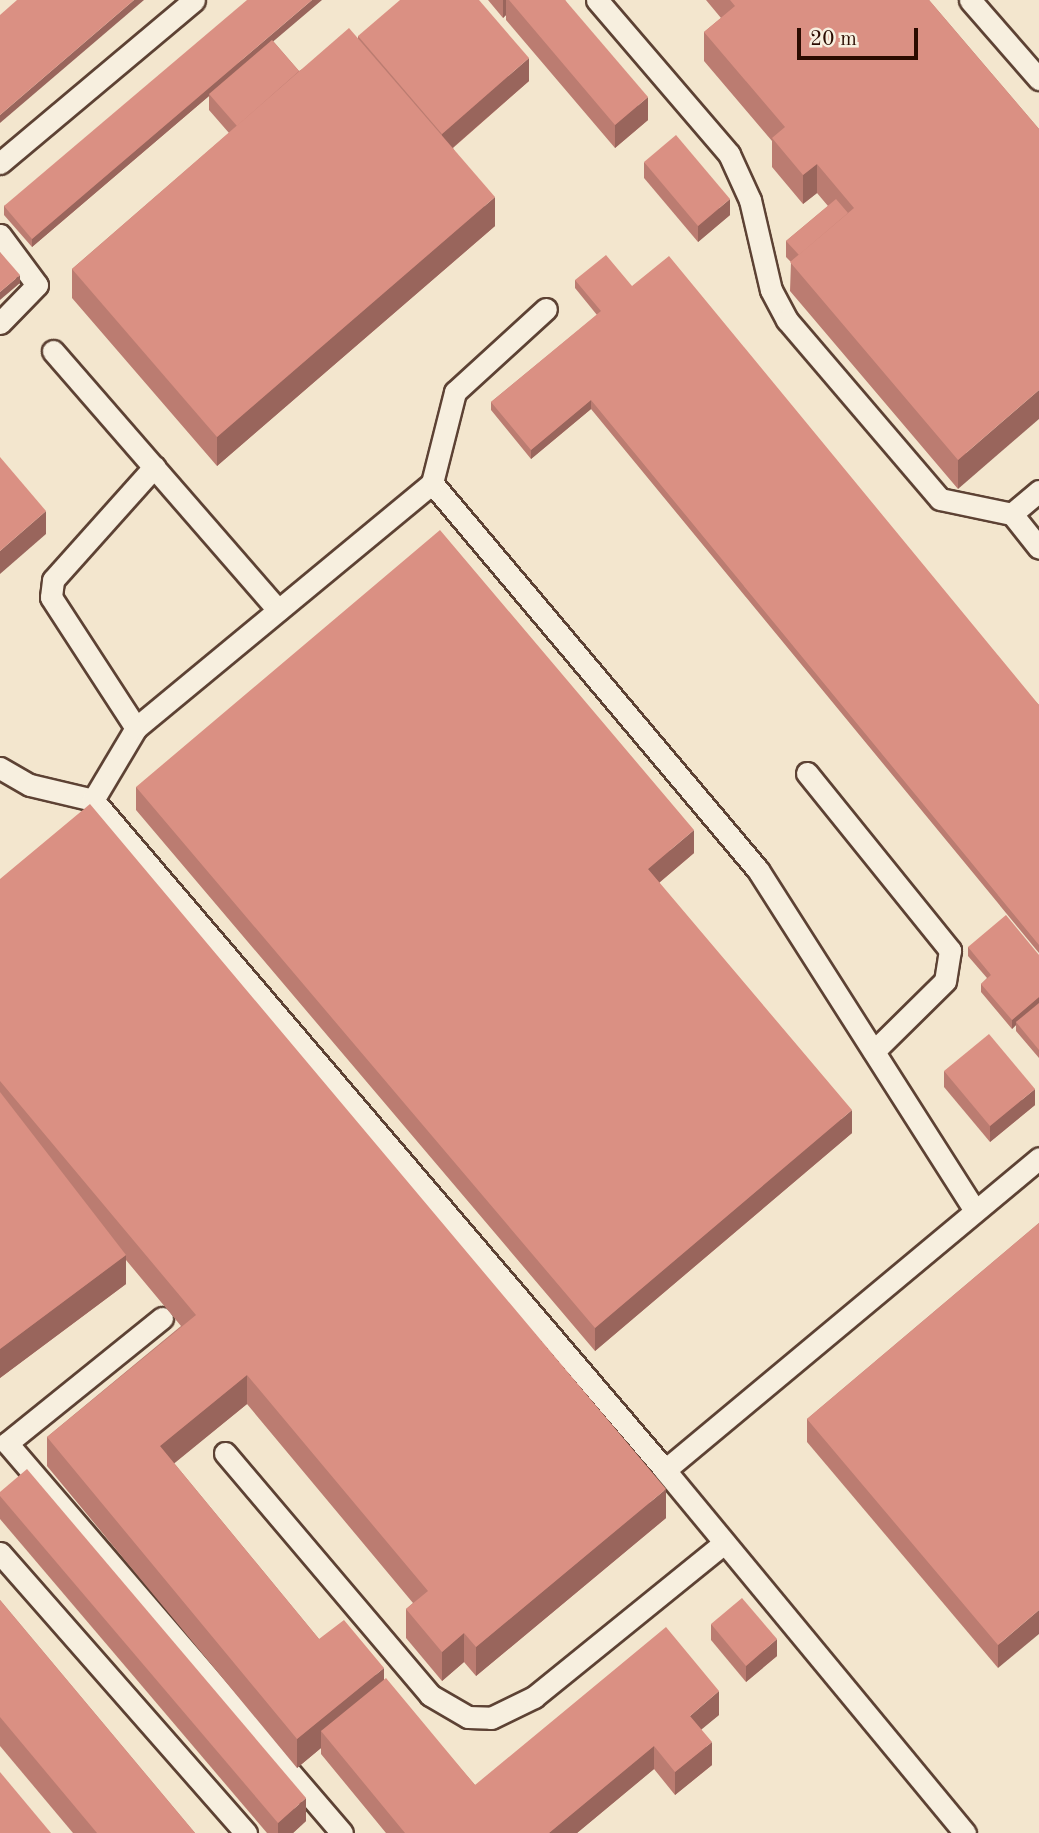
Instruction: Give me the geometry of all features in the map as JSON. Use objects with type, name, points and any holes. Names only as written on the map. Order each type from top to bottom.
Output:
[{"type":"lane","points":[[0,163],[193,0]]},
{"type":"lane","points":[[597,0],[729,154],[750,201],[771,290],[787,320],[940,499],[1012,514],[1039,548]]},
{"type":"lane","points":[[971,0],[1039,79]]},
{"type":"lane","points":[[0,235],[37,285],[0,323]]},
{"type":"lane","points":[[93,800],[136,728],[432,483],[455,391],[546,309]]},
{"type":"lane","points":[[52,351],[278,610]]},
{"type":"lane","points":[[136,728],[51,597],[53,580],[154,467]]},
{"type":"lane","points":[[432,483],[758,870],[975,1210]]},
{"type":"lane","points":[[1012,514],[1039,491]]},
{"type":"lane","points":[[0,768],[30,785],[93,800],[665,1470],[965,1833]]},
{"type":"lane","points":[[807,774],[950,950],[945,981],[874,1051]]},
{"type":"lane","points":[[665,1470],[1039,1158]]},
{"type":"lane","points":[[162,1318],[4,1445],[342,1833]]},
{"type":"lane","points":[[225,1453],[430,1695],[468,1717],[491,1718],[534,1697],[724,1544]]},
{"type":"lane","points":[[0,1553],[246,1833]]},
{"type":"building","points":[[17,0],[134,0],[0,115],[0,15]]},
{"type":"building","points":[[247,0],[312,0],[32,239],[4,206]]},
{"type":"building","points":[[400,0],[479,0],[529,58],[442,134],[358,36]]},
{"type":"building","points":[[509,0],[565,0],[648,97],[615,125]]},
{"type":"building","points":[[730,0],[929,0],[1039,129],[1039,390],[958,460],[790,262],[854,208],[817,164],[803,175],[772,138],[785,127],[704,32],[735,6]]},
{"type":"building","points":[[349,28],[495,197],[217,437],[72,269]]},
{"type":"building","points":[[272,40],[299,71],[237,126],[209,94]]},
{"type":"building","points":[[676,135],[730,199],[698,226],[644,162]]},
{"type":"building","points":[[836,199],[848,213],[799,255],[786,241]]},
{"type":"building","points":[[0,252],[20,275],[0,292]]},
{"type":"building","points":[[606,255],[632,286],[669,256],[1039,705],[1039,945],[591,400],[531,450],[491,402],[601,311],[575,280]]},
{"type":"building","points":[[0,457],[46,511],[0,551]]},
{"type":"building","points":[[440,530],[694,830],[648,869],[852,1110],[595,1328],[136,787]]},
{"type":"building","points":[[90,804],[666,1489],[476,1647],[464,1633],[442,1652],[406,1609],[428,1591],[247,1375],[160,1446],[319,1639],[344,1620],[384,1668],[297,1739],[47,1437],[196,1315],[0,1081],[0,879]]},
{"type":"building","points":[[1006,915],[1039,955],[1039,997],[1012,1020],[981,984],[991,975],[968,947]]},
{"type":"building","points":[[1039,1003],[1039,1050],[1016,1022]]},
{"type":"building","points":[[989,1034],[1035,1089],[990,1126],[944,1071]]},
{"type":"building","points":[[0,1092],[126,1255],[0,1349]]},
{"type":"building","points":[[1039,1223],[1039,1610],[998,1645],[807,1419]]},
{"type":"building","points":[[27,1469],[306,1798],[278,1823],[0,1496],[0,1492]]},
{"type":"building","points":[[742,1598],[777,1639],[746,1666],[711,1624]]},
{"type":"building","points":[[0,1600],[195,1833],[97,1833],[0,1717]]},
{"type":"building","points":[[666,1627],[719,1691],[690,1716],[712,1742],[675,1772],[654,1746],[549,1833],[405,1833],[321,1731],[386,1678],[475,1785]]},
{"type":"building","points":[[0,1772],[51,1833],[0,1833]]}]
